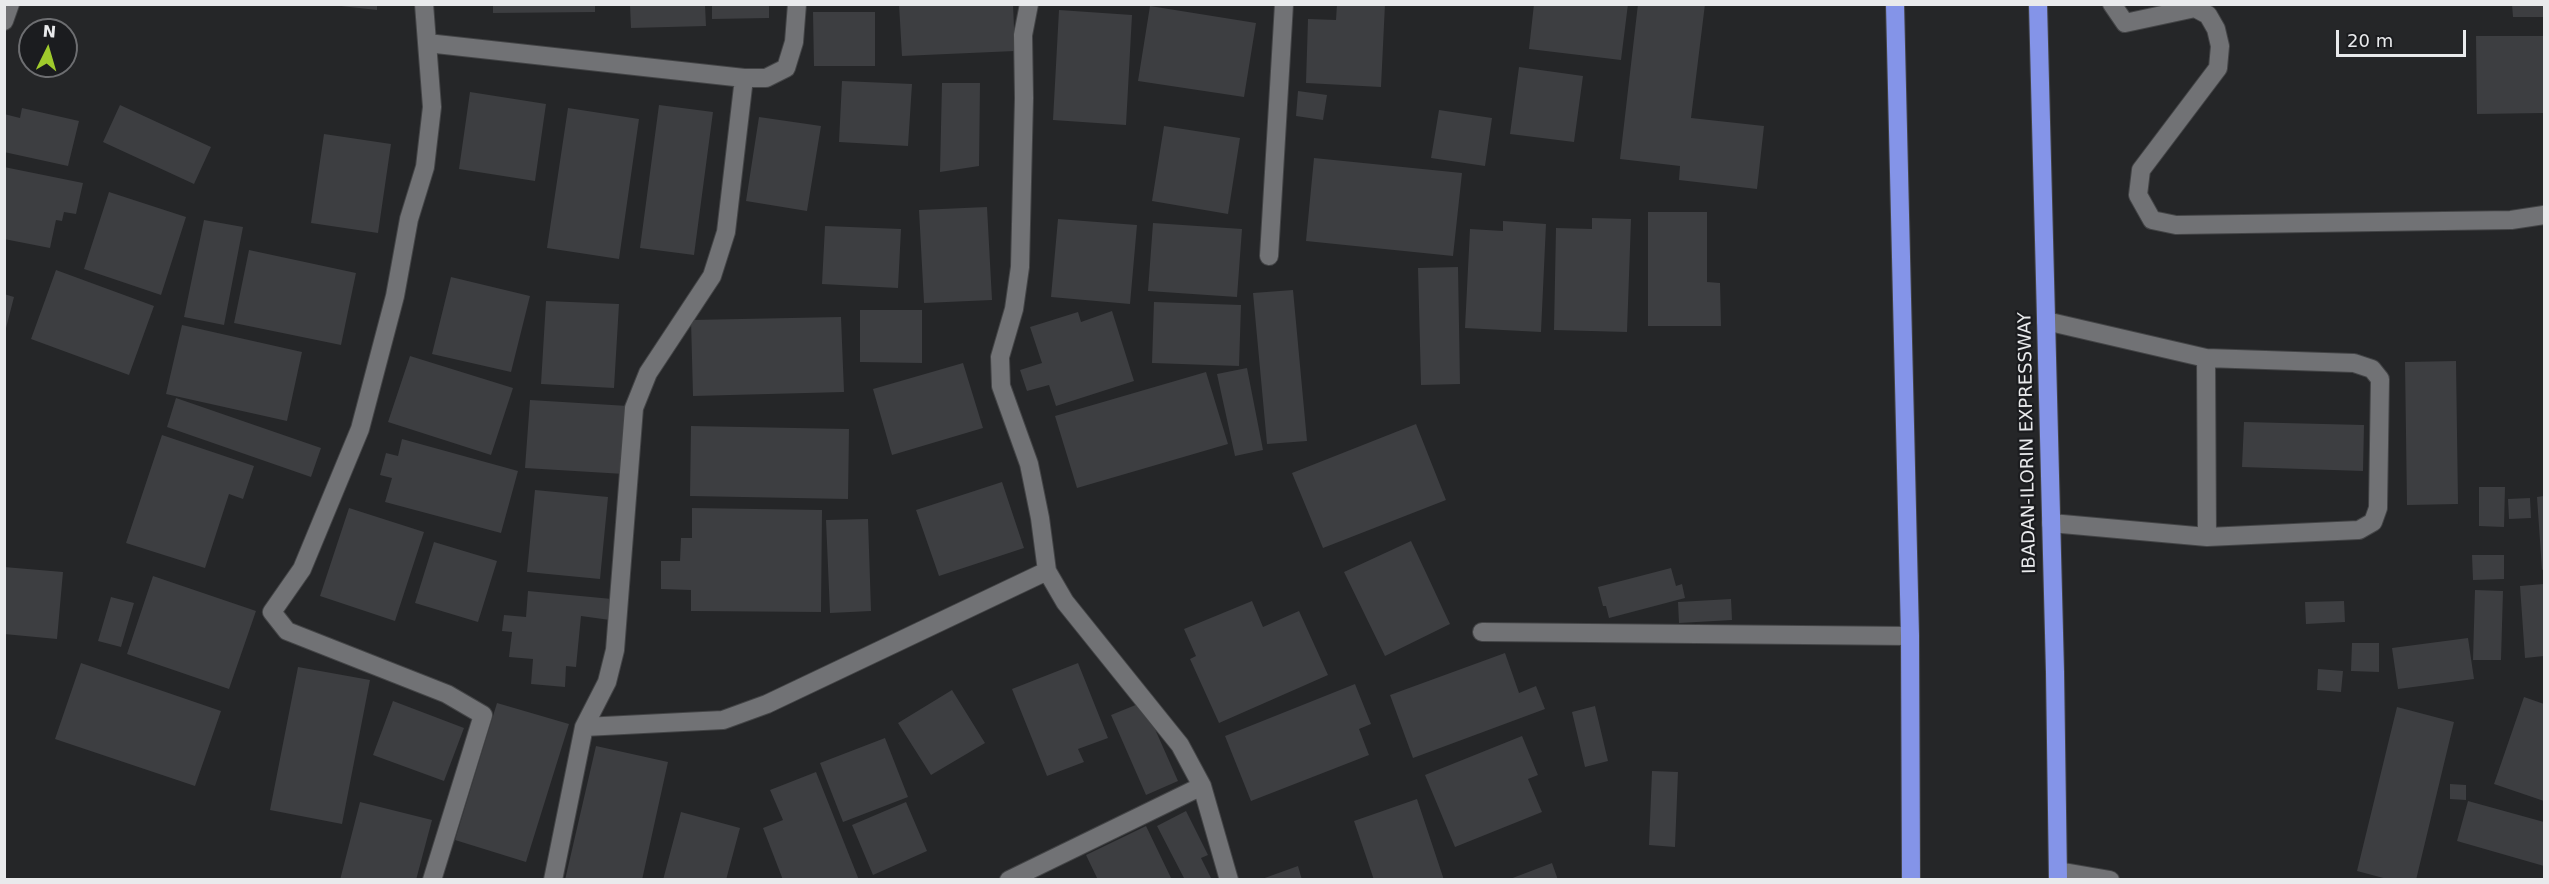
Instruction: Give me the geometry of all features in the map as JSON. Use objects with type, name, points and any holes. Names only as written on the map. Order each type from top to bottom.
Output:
[{"type":"highway","points":[[1896,4],[1910,636],[1911,879]]},
{"type":"highway","name":"IBADAN-ILORIN EXPRESSWAY","points":[[2038,4],[2058,875]]},
{"type":"street","points":[[4,21],[10,4]]},
{"type":"street","points":[[424,4],[432,107],[425,167],[409,219],[394,296],[360,429],[302,569],[272,612],[287,631],[447,694],[483,715],[432,879]]},
{"type":"street","points":[[427,43],[744,78],[766,78],[786,68],[794,42],[797,4]]},
{"type":"street","points":[[1029,4],[1023,35],[1020,267],[1014,309],[1000,357],[1001,386],[1029,464],[1040,518],[1047,571],[1065,602],[1180,745],[1202,786],[1229,879]]},
{"type":"street","points":[[1269,256],[1284,4]]},
{"type":"street","points":[[2112,4],[2125,23],[2195,8],[2208,15],[2216,29],[2220,46],[2218,68],[2141,170],[2138,195],[2152,220],[2176,225],[2511,220],[2544,215]]},
{"type":"street","points":[[553,879],[584,727],[607,682],[615,650],[634,408],[648,374],[712,276],[726,232],[744,78]]},
{"type":"street","points":[[2046,321],[2206,358],[2354,363],[2372,369],[2380,379],[2378,508],[2373,522],[2359,530],[2207,537],[2051,523]]},
{"type":"street","points":[[2206,358],[2207,537]]},
{"type":"street","points":[[584,727],[723,720],[767,704],[1047,571]]},
{"type":"street","points":[[1482,632],[1910,636]]},
{"type":"street","points":[[1009,879],[1202,786]]},
{"type":"street","points":[[2058,875],[2110,879]]},
{"type":"building","points":[[323,4],[377,4],[377,10]]},
{"type":"building","points":[[493,4],[595,4],[595,12],[493,13]]},
{"type":"building","points":[[712,4],[769,4],[769,18],[712,19]]},
{"type":"building","points":[[899,4],[1013,4],[1015,51],[902,56]]},
{"type":"building","points":[[1337,4],[1385,4],[1381,87],[1306,83],[1308,19],[1336,20]]},
{"type":"building","points":[[1534,4],[1628,4],[1621,60],[1529,49]]},
{"type":"building","points":[[1638,4],[1705,4],[1691,118],[1764,126],[1757,189],[1679,180],[1680,166],[1620,159]]},
{"type":"building","points":[[2512,4],[2544,4],[2544,17],[2513,17]]},
{"type":"building","points":[[630,5],[705,5],[706,26],[631,28]]},
{"type":"building","points":[[1150,6],[1256,23],[1244,97],[1138,81]]},
{"type":"building","points":[[1059,10],[1132,15],[1126,125],[1053,120]]},
{"type":"building","points":[[813,12],[875,12],[875,66],[814,66]]},
{"type":"building","points":[[2476,36],[2544,36],[2544,113],[2477,114]]},
{"type":"building","points":[[1519,67],[1583,76],[1574,142],[1510,134]]},
{"type":"building","points":[[842,81],[912,84],[908,146],[839,142]]},
{"type":"building","points":[[942,83],[980,83],[979,166],[940,172]]},
{"type":"building","points":[[1298,91],[1327,95],[1323,120],[1296,116]]},
{"type":"building","points":[[470,92],[546,104],[535,181],[459,169]]},
{"type":"building","points":[[120,105],[211,147],[194,184],[103,142]]},
{"type":"building","points":[[659,105],[713,112],[694,255],[640,248]]},
{"type":"building","points":[[22,108],[79,121],[68,166],[4,152],[4,114],[20,118]]},
{"type":"building","points":[[568,108],[639,119],[619,259],[547,248]]},
{"type":"building","points":[[1439,110],[1492,118],[1485,166],[1431,158]]},
{"type":"building","points":[[759,117],[821,126],[807,211],[746,201]]},
{"type":"building","points":[[1164,126],[1240,138],[1228,214],[1152,201]]},
{"type":"building","points":[[324,134],[391,144],[378,233],[311,223]]},
{"type":"building","points":[[1314,158],[1462,173],[1453,256],[1306,241]]},
{"type":"building","points":[[4,167],[83,183],[76,214],[64,212],[62,221],[56,220],[50,248],[4,239]]},
{"type":"building","points":[[109,192],[186,217],[161,295],[84,269]]},
{"type":"building","points":[[987,207],[992,300],[924,303],[919,210]]},
{"type":"building","points":[[1648,212],[1707,212],[1707,282],[1720,283],[1721,326],[1648,326]]},
{"type":"building","points":[[1592,218],[1631,219],[1627,332],[1554,330],[1556,228],[1592,229]]},
{"type":"building","points":[[1058,219],[1137,225],[1130,304],[1051,297]]},
{"type":"building","points":[[204,220],[243,227],[224,325],[184,317]]},
{"type":"building","points":[[1503,221],[1546,224],[1541,332],[1465,328],[1470,229],[1503,231]]},
{"type":"building","points":[[1153,223],[1242,229],[1237,297],[1148,291]]},
{"type":"building","points":[[825,226],[901,229],[898,288],[822,284]]},
{"type":"building","points":[[249,250],[356,273],[341,345],[234,323]]},
{"type":"building","points":[[1458,267],[1460,384],[1421,385],[1418,268]]},
{"type":"building","points":[[56,270],[154,306],[129,375],[31,339]]},
{"type":"building","points":[[451,277],[530,296],[511,372],[432,354]]},
{"type":"building","points":[[1293,290],[1307,441],[1267,444],[1253,293]]},
{"type":"building","points":[[4,294],[14,297],[5,332],[4,332]]},
{"type":"building","points":[[546,301],[619,304],[614,388],[541,384]]},
{"type":"building","points":[[1154,302],[1241,305],[1239,366],[1152,363]]},
{"type":"building","points":[[860,310],[922,310],[922,363],[860,362]]},
{"type":"building","points":[[1112,311],[1134,381],[1056,406],[1049,385],[1027,391],[1020,370],[1042,363],[1030,327],[1078,312],[1081,322]]},
{"type":"building","points":[[841,317],[844,392],[693,396],[691,320]]},
{"type":"building","points":[[182,325],[302,352],[287,421],[166,394]]},
{"type":"building","points":[[410,356],[513,388],[491,455],[388,422]]},
{"type":"building","points":[[2456,361],[2458,504],[2407,505],[2405,362]]},
{"type":"building","points":[[963,363],[983,428],[892,455],[873,389]]},
{"type":"building","points":[[1247,368],[1263,450],[1235,456],[1217,374]]},
{"type":"building","points":[[1206,372],[1228,444],[1077,488],[1055,416]]},
{"type":"building","points":[[176,398],[321,448],[311,477],[167,427]]},
{"type":"building","points":[[530,400],[628,406],[624,474],[525,468]]},
{"type":"building","points":[[2244,422],[2364,425],[2363,471],[2242,467]]},
{"type":"building","points":[[1416,424],[1446,500],[1323,548],[1292,473]]},
{"type":"building","points":[[691,426],[849,429],[848,499],[690,496]]},
{"type":"building","points":[[162,435],[254,466],[243,499],[229,494],[205,568],[126,543]]},
{"type":"building","points":[[402,439],[518,471],[501,533],[385,502],[392,478],[380,475],[386,453],[398,456]]},
{"type":"building","points":[[1002,482],[1024,548],[939,576],[916,510]]},
{"type":"building","points":[[2479,487],[2505,487],[2504,527],[2479,526]]},
{"type":"building","points":[[535,490],[608,497],[600,579],[527,572]]},
{"type":"building","points":[[2544,496],[2544,569],[2542,570],[2537,497]]},
{"type":"building","points":[[2530,498],[2531,518],[2509,519],[2508,499]]},
{"type":"building","points":[[349,508],[424,532],[395,621],[320,596]]},
{"type":"building","points":[[692,508],[822,510],[821,612],[691,611],[691,590],[661,589],[661,561],[680,561],[681,538],[692,538]]},
{"type":"building","points":[[868,519],[871,611],[830,613],[826,520]]},
{"type":"building","points":[[1411,541],[1450,624],[1385,656],[1344,572]]},
{"type":"building","points":[[434,542],[497,561],[478,622],[415,603]]},
{"type":"building","points":[[2472,555],[2504,555],[2504,579],[2473,580]]},
{"type":"building","points":[[4,567],[63,572],[57,639],[4,634]]},
{"type":"building","points":[[1671,568],[1676,586],[1682,584],[1685,598],[1609,618],[1598,587]]},
{"type":"building","points":[[153,576],[256,611],[229,689],[127,654]]},
{"type":"building","points":[[2544,584],[2544,656],[2525,658],[2520,586]]},
{"type":"building","points":[[2475,590],[2503,591],[2501,660],[2473,660]]},
{"type":"building","points":[[528,591],[612,599],[610,620],[581,616],[576,667],[566,666],[565,687],[531,684],[533,659],[509,657],[512,632],[502,631],[504,615],[526,617]]},
{"type":"building","points":[[111,597],[134,603],[121,647],[98,641]]},
{"type":"building","points":[[1731,599],[1732,620],[1679,623],[1678,602]]},
{"type":"building","points":[[1252,601],[1263,627],[1299,611],[1328,675],[1219,723],[1190,659],[1196,656],[1184,629]]},
{"type":"building","points":[[2344,601],[2345,622],[2306,624],[2305,602]]},
{"type":"building","points":[[2468,638],[2474,679],[2398,689],[2392,648]]},
{"type":"building","points":[[2352,643],[2379,643],[2379,672],[2351,671]]},
{"type":"building","points":[[1505,653],[1519,693],[1536,686],[1545,709],[1413,758],[1390,695]]},
{"type":"building","points":[[81,663],[221,711],[195,786],[55,739]]},
{"type":"building","points":[[1078,663],[1108,738],[1078,749],[1084,762],[1047,776],[1012,689]]},
{"type":"building","points":[[298,667],[370,680],[342,824],[270,810]]},
{"type":"building","points":[[2318,669],[2343,671],[2341,692],[2317,690]]},
{"type":"building","points":[[1355,684],[1371,724],[1359,729],[1369,755],[1251,801],[1225,736]]},
{"type":"building","points":[[952,690],[985,743],[931,775],[898,723]]},
{"type":"building","points":[[2524,697],[2544,704],[2544,801],[2494,784]]},
{"type":"building","points":[[393,701],[464,728],[444,781],[373,755]]},
{"type":"building","points":[[1143,702],[1178,781],[1146,795],[1111,715]]},
{"type":"building","points":[[497,703],[569,724],[526,862],[455,840]]},
{"type":"building","points":[[1595,706],[1608,761],[1585,767],[1572,712]]},
{"type":"building","points":[[2397,707],[2454,722],[2416,880],[2391,880],[2357,871]]},
{"type":"building","points":[[1522,736],[1538,775],[1528,779],[1542,812],[1455,847],[1425,775]]},
{"type":"building","points":[[885,738],[908,797],[843,822],[820,763]]},
{"type":"building","points":[[596,746],[668,762],[642,880],[565,880]]},
{"type":"building","points":[[1652,771],[1678,772],[1675,847],[1649,845]]},
{"type":"building","points":[[816,772],[859,880],[783,880],[763,828],[783,820],[770,790]]},
{"type":"building","points":[[2450,784],[2466,785],[2466,800],[2450,799]]},
{"type":"building","points":[[1417,799],[1444,880],[1374,880],[1354,821]]},
{"type":"building","points":[[2468,801],[2544,822],[2544,866],[2457,841]]},
{"type":"building","points":[[360,802],[432,820],[416,880],[340,880]]},
{"type":"building","points":[[906,802],[927,851],[873,875],[852,825]]},
{"type":"building","points":[[1186,811],[1208,855],[1201,858],[1212,880],[1185,880],[1157,826]]},
{"type":"building","points":[[681,812],[740,828],[726,880],[663,880]]},
{"type":"building","points":[[1146,826],[1172,880],[1098,880],[1086,855]]},
{"type":"building","points":[[1552,863],[1558,880],[1510,879]]},
{"type":"building","points":[[1298,866],[1302,880],[1262,880],[1262,879]]}]
